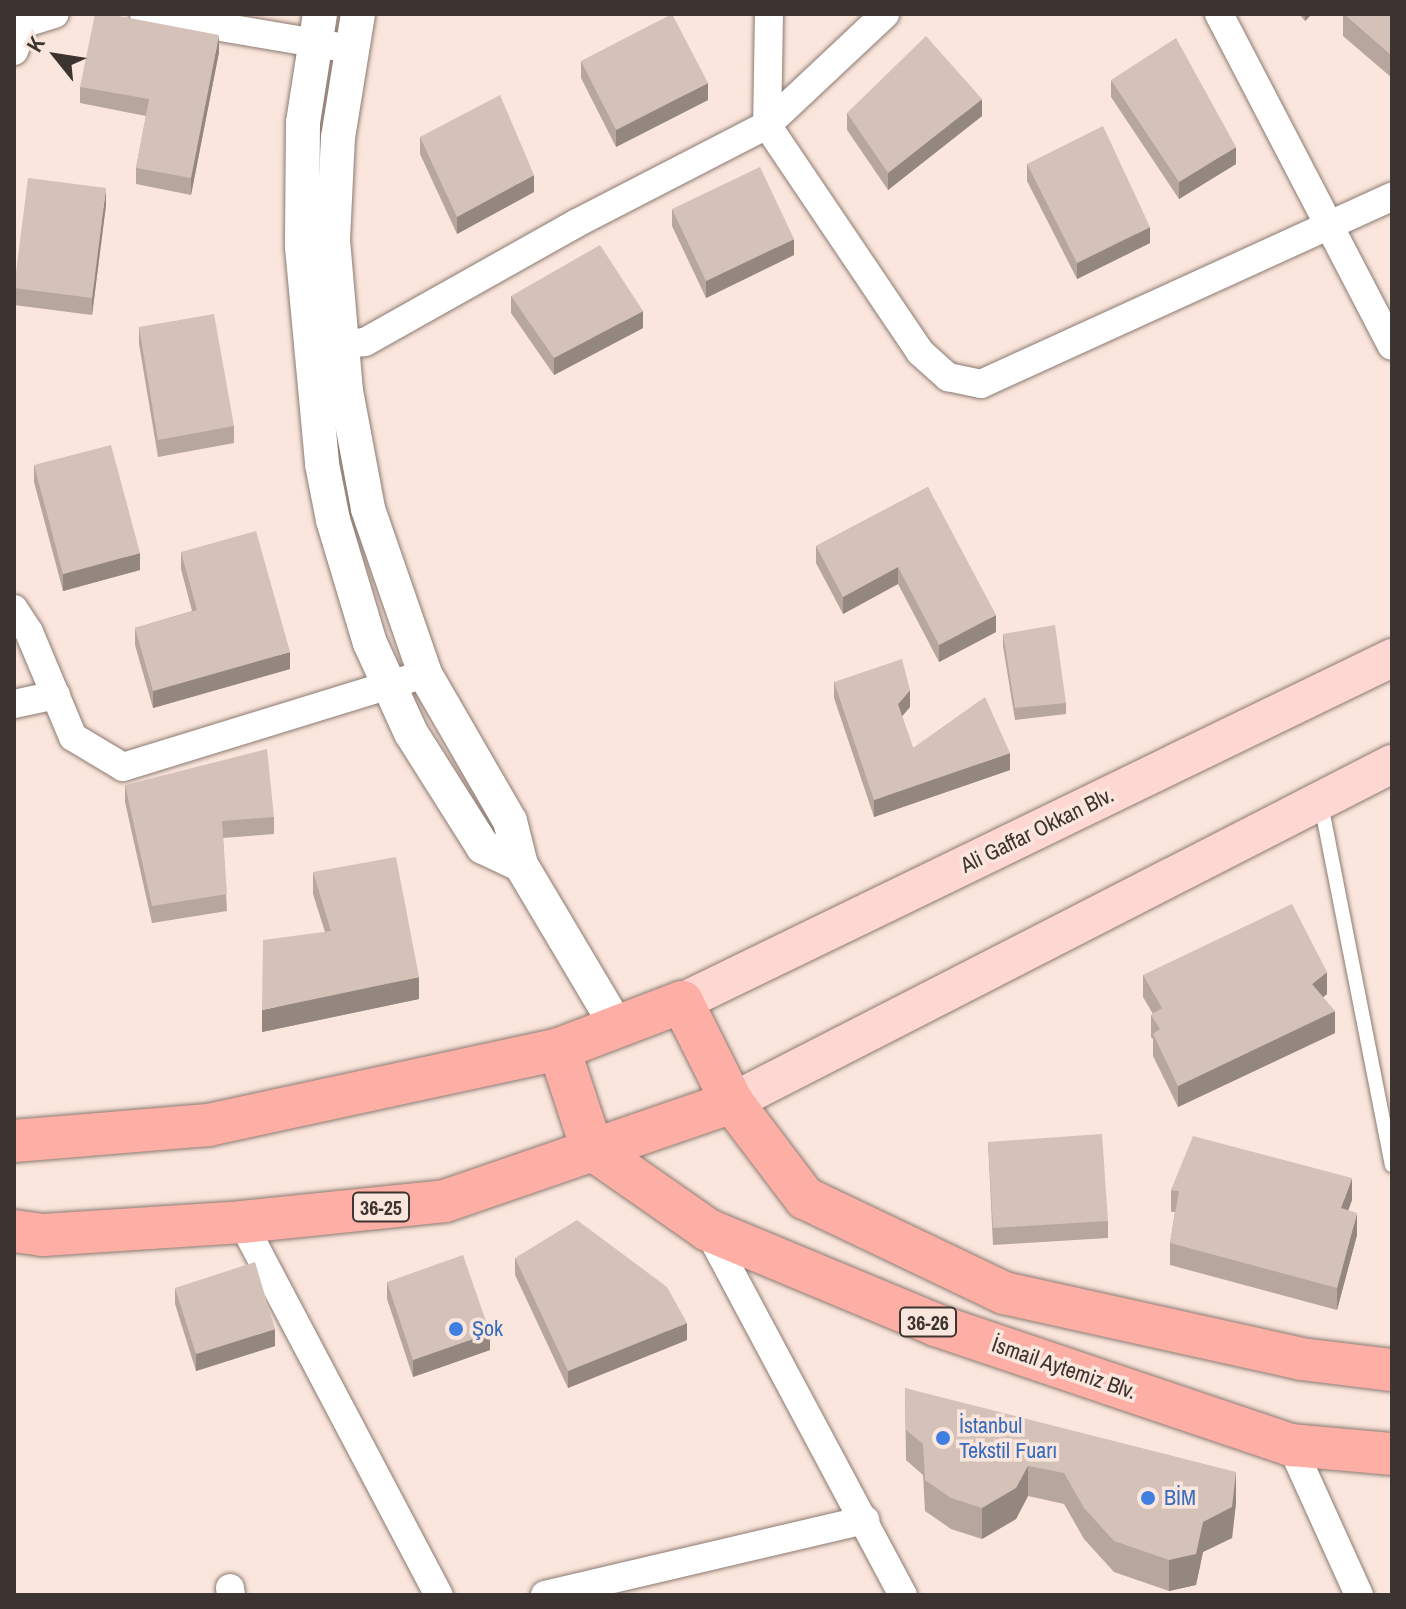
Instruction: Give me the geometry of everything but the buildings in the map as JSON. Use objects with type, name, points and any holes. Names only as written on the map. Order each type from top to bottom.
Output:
[{"type":"main road","name":"Ali Gaffar Okkan Blv.","points":[[682,1002],[1392,658]]},
{"type":"main road","points":[[732,1102],[1392,764]]},
{"type":"main road","points":[[14,1141],[208,1125],[559,1049],[682,1002]]},
{"type":"main road","name":"36-26","points":[[682,1002],[732,1102],[805,1198],[1004,1293],[1301,1359],[1392,1370]]},
{"type":"main road","points":[[559,1049],[592,1149]]},
{"type":"main road","name":"36-25","points":[[14,1231],[43,1235],[242,1222],[445,1201],[732,1102]]},
{"type":"main road","name":"İsmail Aytemiz Blv.","points":[[592,1149],[708,1230],[936,1325],[1291,1445],[1392,1454]]},
{"type":"street","points":[[14,51],[22,18],[55,14]]},
{"type":"street","points":[[144,14],[317,28],[350,49]]},
{"type":"street","points":[[358,14],[350,49],[334,189],[325,346],[333,520],[354,597],[388,685],[432,769],[483,847],[521,865]]},
{"type":"street","points":[[769,14],[767,125],[920,352],[948,377],[981,384],[1392,197]]},
{"type":"street","points":[[325,346],[365,342],[577,223],[767,125],[885,14]]},
{"type":"street","points":[[1219,14],[1392,346]]},
{"type":"street","points":[[317,28],[301,189],[325,346],[368,509],[425,674],[510,821],[521,865],[617,1027]]},
{"type":"street","points":[[14,609],[73,737],[123,767],[425,674]]},
{"type":"street","points":[[14,704],[56,695]]},
{"type":"street","points":[[242,1222],[439,1595]]},
{"type":"street","points":[[708,1230],[903,1595]]},
{"type":"street","points":[[1291,1445],[1359,1595]]},
{"type":"street","points":[[545,1595],[865,1520]]},
{"type":"lane","points":[[1320,801],[1392,1165]]},
{"type":"place","name":"Şok","points":[[456,1329]]},
{"type":"place","name":"İstanbul Tekstil Fuarı","points":[[943,1438]]},
{"type":"place","name":"BİM","points":[[1148,1498]]}]
